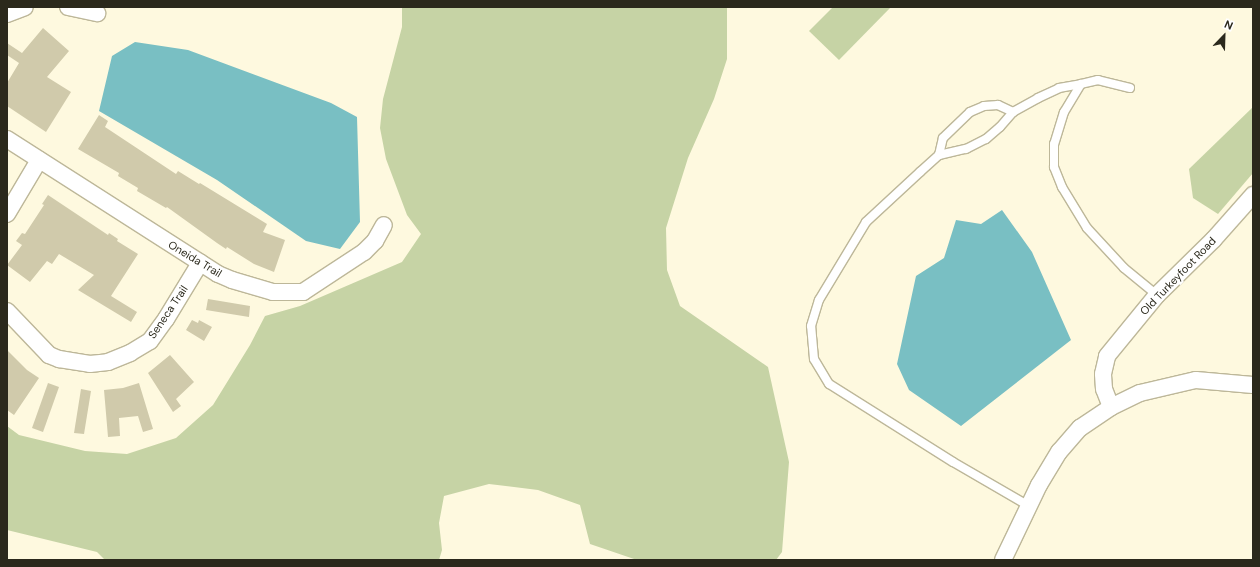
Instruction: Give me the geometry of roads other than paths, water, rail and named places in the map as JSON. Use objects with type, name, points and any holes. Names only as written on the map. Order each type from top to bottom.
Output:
[{"type":"street","points":[[7,14],[25,7]]},
{"type":"street","points":[[68,7],[97,13]]},
{"type":"street","name":"Oneida Trail","points":[[7,138],[200,263],[232,280],[266,290],[286,293],[302,292],[364,252],[375,241],[384,225]]},
{"type":"street","points":[[7,214],[39,160]]},
{"type":"street","name":"Old Turkeyfoot Road","points":[[1111,407],[1104,389],[1103,374],[1107,356],[1157,295],[1204,249],[1253,195]]},
{"type":"street","name":"Seneca Trail","points":[[7,311],[49,355],[59,359],[90,364],[108,362],[130,354],[150,340],[166,319],[200,263]]},
{"type":"street","points":[[1003,560],[1039,485],[1059,452],[1080,428],[1111,407],[1140,393],[1196,380],[1253,385]]},
{"type":"lane","points":[[1029,506],[953,462],[829,384],[814,359],[811,326],[819,300],[866,222],[939,155],[966,149],[986,139],[1000,127],[1013,112],[1059,88],[1098,80],[1130,88]]},
{"type":"lane","points":[[1081,84],[1064,112],[1054,144],[1054,167],[1062,188],[1087,228],[1124,268],[1157,295]]},
{"type":"lane","points":[[939,155],[943,138],[970,112],[984,106],[998,105],[1013,112]]},
{"type":"water","points":[[135,42],[188,50],[331,103],[357,117],[360,222],[340,249],[306,241],[217,180],[99,111],[112,56]]},
{"type":"water","points":[[1002,210],[1032,252],[1071,340],[961,426],[909,390],[897,364],[916,276],[944,258],[956,220],[981,224]]}]
